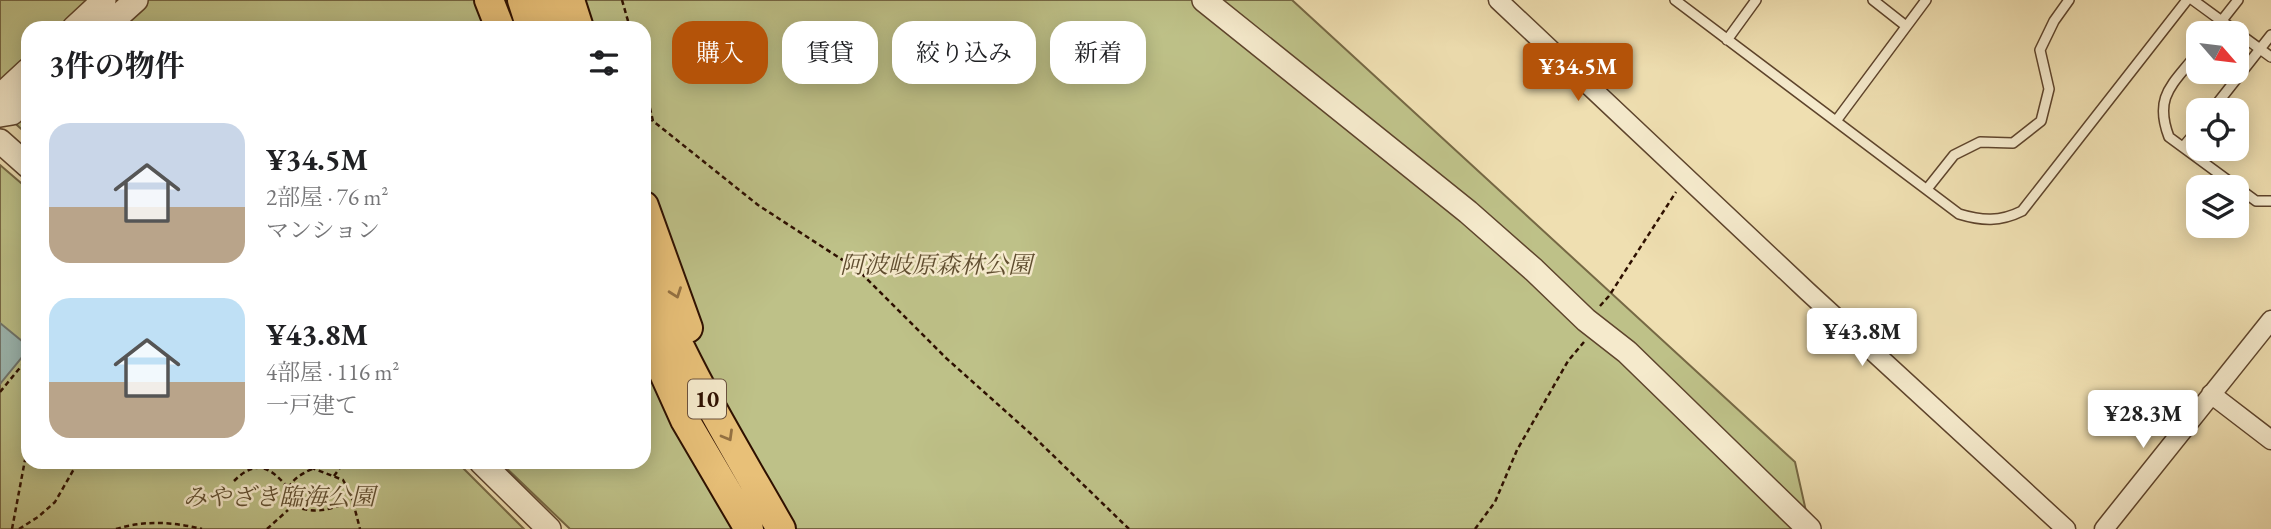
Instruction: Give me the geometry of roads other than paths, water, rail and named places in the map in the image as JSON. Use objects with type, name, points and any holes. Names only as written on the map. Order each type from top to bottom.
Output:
[{"type":"main road","points":[[489,0],[497,21]]},
{"type":"main road","points":[[522,0],[529,21]]},
{"type":"main road","points":[[549,0],[556,21]]},
{"type":"main road","points":[[570,0],[577,21]]},
{"type":"main road","points":[[651,225],[688,327],[704,394]]},
{"type":"main road","name":"10","points":[[651,283],[663,313],[704,394],[781,529]]},
{"type":"main road","name":"10","points":[[651,345],[685,420],[749,529]]},
{"type":"main road","points":[[651,378],[657,390],[685,420]]},
{"type":"street","points":[[82,21],[104,0]]},
{"type":"street","points":[[113,21],[136,0]]},
{"type":"street","points":[[1204,0],[1468,212],[1586,320],[1627,352],[1809,529]]},
{"type":"street","points":[[1498,0],[2066,529]]},
{"type":"street","points":[[0,96],[21,76]]},
{"type":"street","points":[[0,115],[12,113],[21,105]]},
{"type":"street","points":[[0,141],[21,160]]},
{"type":"street","points":[[1586,320],[1613,356],[1790,529]]},
{"type":"street","points":[[2104,529],[2271,320]]},
{"type":"street","points":[[2211,394],[2271,440]]},
{"type":"street","points":[[488,469],[549,529]]},
{"type":"lane","points":[[1675,0],[1959,214],[1978,220],[2007,218],[2022,211],[2187,0]]},
{"type":"lane","points":[[1727,40],[1756,0]]},
{"type":"lane","points":[[1873,0],[1906,26]]},
{"type":"lane","points":[[1836,121],[1926,0]]},
{"type":"lane","points":[[1927,189],[1954,155],[1980,142],[2013,142],[2041,121],[2049,89],[2040,50],[2054,21],[2069,0]]},
{"type":"lane","points":[[2193,0],[2271,57]]},
{"type":"lane","points":[[2222,20],[2238,0]]},
{"type":"lane","points":[[2221,98],[2271,35]]},
{"type":"lane","points":[[2186,68],[2164,97],[2163,120],[2169,137],[2256,201],[2271,201]]},
{"type":"lane","points":[[2183,147],[2186,143]]},
{"type":"water","points":[[0,323],[21,340],[21,358],[0,384]]},
{"type":"park label","name":"阿波岐原森林公園","points":[[936,264]]},
{"type":"park label","name":"みやざき臨海公園","points":[[279,496]]}]
